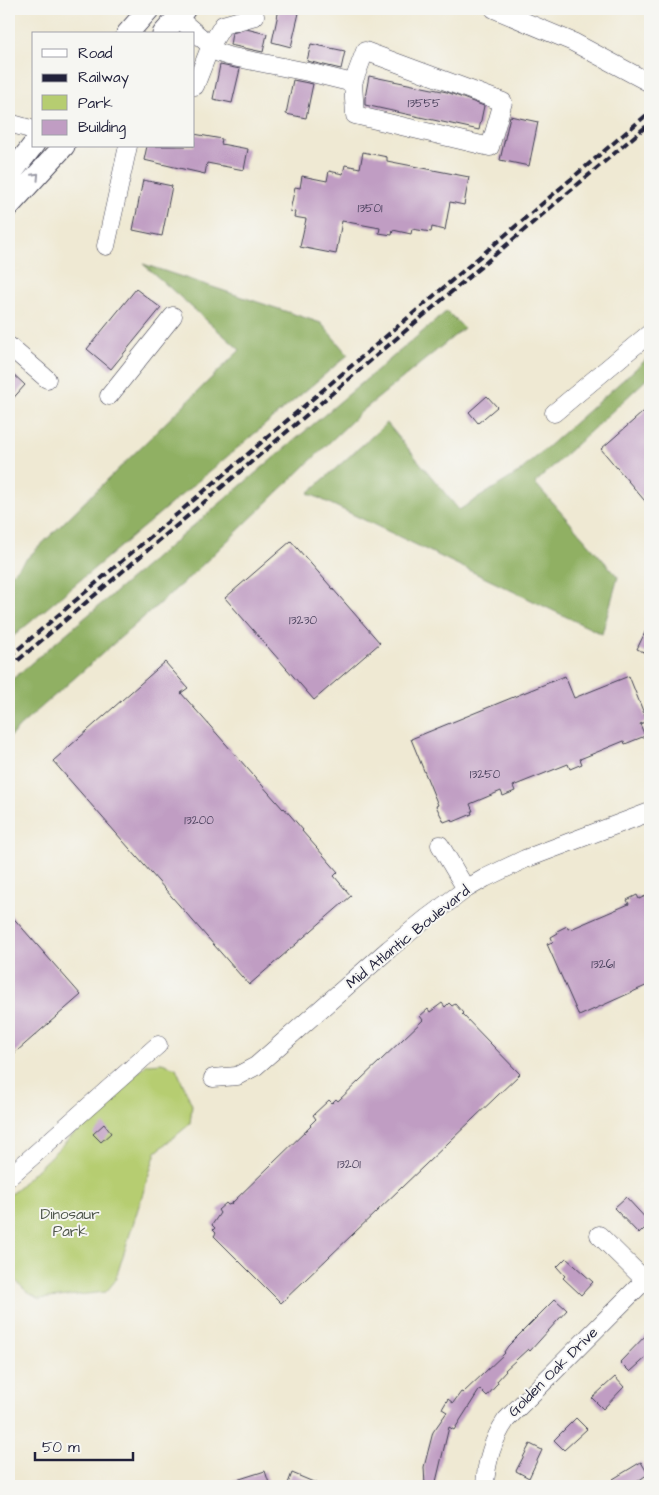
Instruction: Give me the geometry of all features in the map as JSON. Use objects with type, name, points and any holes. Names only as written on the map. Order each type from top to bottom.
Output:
[{"type":"main road","points":[[129,32],[149,9]]},
{"type":"main road","points":[[165,32],[181,13]]},
{"type":"main road","points":[[9,176],[32,147]]},
{"type":"main road","points":[[9,206],[62,148]]},
{"type":"street","points":[[494,9],[573,42],[650,83]]},
{"type":"street","points":[[181,13],[219,53],[353,83]]},
{"type":"street","points":[[195,86],[211,46],[223,25],[255,16]]},
{"type":"street","points":[[365,51],[503,102],[490,147],[355,115],[353,83],[365,51]]},
{"type":"street","points":[[9,123],[32,129]]},
{"type":"street","points":[[106,246],[128,148]]},
{"type":"street","points":[[109,396],[173,316]]},
{"type":"street","points":[[554,413],[650,333]]},
{"type":"street","points":[[9,346],[47,379]]},
{"type":"street","name":"Mid Atlantic Boulevard","points":[[213,1078],[237,1076],[256,1066],[389,949],[466,889],[525,859],[650,812]]},
{"type":"street","points":[[440,845],[466,889]]},
{"type":"street","points":[[9,1177],[158,1045]]},
{"type":"street","points":[[599,1235],[649,1280]]},
{"type":"street","name":"Golden Oak Drive","points":[[485,1486],[490,1451],[496,1435],[506,1420],[649,1280]]},
{"type":"green space","points":[[143,264],[321,323],[348,355],[9,640],[9,576],[240,350]]},
{"type":"green space","points":[[447,311],[464,328],[361,412],[194,573],[20,726],[9,738],[9,682]]},
{"type":"green space","points":[[650,356],[650,376],[535,483],[618,577],[602,634],[308,493],[387,423],[459,510],[518,473]]},
{"type":"green space","name":"Dinosaur Park","points":[[162,1063],[176,1068],[192,1105],[190,1124],[156,1152],[115,1281],[106,1292],[39,1299],[27,1292],[9,1274],[9,1196],[147,1064]]},
{"type":"building","points":[[279,9],[299,13],[291,47],[272,42]]},
{"type":"building","points":[[246,29],[267,34],[263,52],[230,45],[232,33]]},
{"type":"building","points":[[311,44],[345,51],[341,69],[307,61]]},
{"type":"building","points":[[220,65],[240,69],[232,103],[213,99]]},
{"type":"building","points":[[369,76],[447,92],[484,106],[479,130],[365,105]]},
{"type":"building","points":[[293,80],[313,84],[306,118],[286,114]]},
{"type":"building","points":[[510,116],[538,122],[529,166],[500,160]]},
{"type":"building","points":[[195,134],[222,139],[221,144],[248,149],[244,170],[207,163],[205,174],[144,160],[147,148],[195,148]]},
{"type":"building","points":[[363,152],[387,157],[387,161],[469,177],[464,205],[450,202],[445,230],[432,227],[431,232],[412,229],[411,234],[393,230],[392,235],[379,233],[380,228],[342,221],[336,254],[300,247],[306,219],[294,217],[295,212],[290,211],[295,187],[300,188],[302,176],[327,181],[329,171],[343,174],[345,165],[360,168]]},
{"type":"building","points":[[143,180],[172,186],[162,236],[133,230]]},
{"type":"building","points":[[136,289],[161,308],[111,369],[87,349]]},
{"type":"building","points":[[9,370],[25,385],[9,403]]},
{"type":"building","points":[[487,396],[497,407],[478,423],[469,412]]},
{"type":"building","points":[[650,406],[650,507],[601,449]]},
{"type":"building","points":[[291,541],[380,643],[314,700],[225,598]]},
{"type":"building","points":[[650,622],[650,655],[637,649]]},
{"type":"building","points":[[165,662],[188,688],[181,693],[303,830],[338,872],[334,876],[351,896],[249,985],[53,761]]},
{"type":"building","points":[[565,676],[574,698],[629,676],[647,721],[640,724],[645,736],[625,744],[624,741],[580,759],[582,764],[570,769],[568,764],[513,786],[515,791],[503,796],[501,791],[470,804],[473,811],[471,811],[472,814],[453,822],[452,819],[444,822],[436,806],[438,805],[411,739]]},
{"type":"building","points":[[650,894],[650,984],[579,1016],[547,944],[553,942],[551,937],[558,933],[557,931],[567,926],[568,929],[571,929],[629,904],[627,900],[637,895],[639,899]]},
{"type":"building","points":[[9,913],[81,995],[9,1058]]},
{"type":"building","points":[[442,1003],[445,1007],[449,1003],[452,1006],[455,1004],[462,1014],[520,1074],[281,1303],[214,1236],[216,1233],[212,1225],[220,1213],[218,1210],[226,1203],[228,1205],[231,1204],[311,1126],[316,1119],[313,1115],[329,1100],[332,1103],[336,1099],[338,1101],[423,1020],[420,1016],[428,1009],[430,1012]]},
{"type":"building","points":[[104,1124],[111,1133],[101,1142],[93,1134]]},
{"type":"building","points":[[626,1197],[650,1223],[639,1234],[614,1208]]},
{"type":"building","points":[[566,1258],[593,1282],[581,1295],[563,1278],[565,1276],[557,1267]]},
{"type":"building","points":[[555,1299],[567,1310],[530,1351],[528,1349],[505,1370],[497,1381],[498,1383],[487,1396],[480,1389],[454,1430],[449,1427],[435,1486],[425,1486],[424,1467],[433,1432],[447,1412],[442,1409],[448,1399],[453,1403],[461,1392],[463,1393],[505,1353],[508,1346]]},
{"type":"building","points":[[650,1331],[650,1354],[630,1372],[620,1362]]},
{"type":"building","points":[[615,1377],[624,1387],[603,1409],[592,1398]]},
{"type":"building","points":[[576,1418],[587,1429],[564,1450],[554,1440]]},
{"type":"building","points":[[530,1444],[542,1450],[529,1478],[516,1471]]},
{"type":"building","points":[[641,1462],[648,1474],[631,1486],[618,1486],[613,1479]]},
{"type":"building","points":[[265,1471],[270,1486],[225,1486],[224,1484]]},
{"type":"building","points":[[292,1473],[323,1486],[287,1486]]},
{"type":"railway","points":[[9,657],[650,112]]},
{"type":"railway","points":[[9,668],[650,123]]}]
